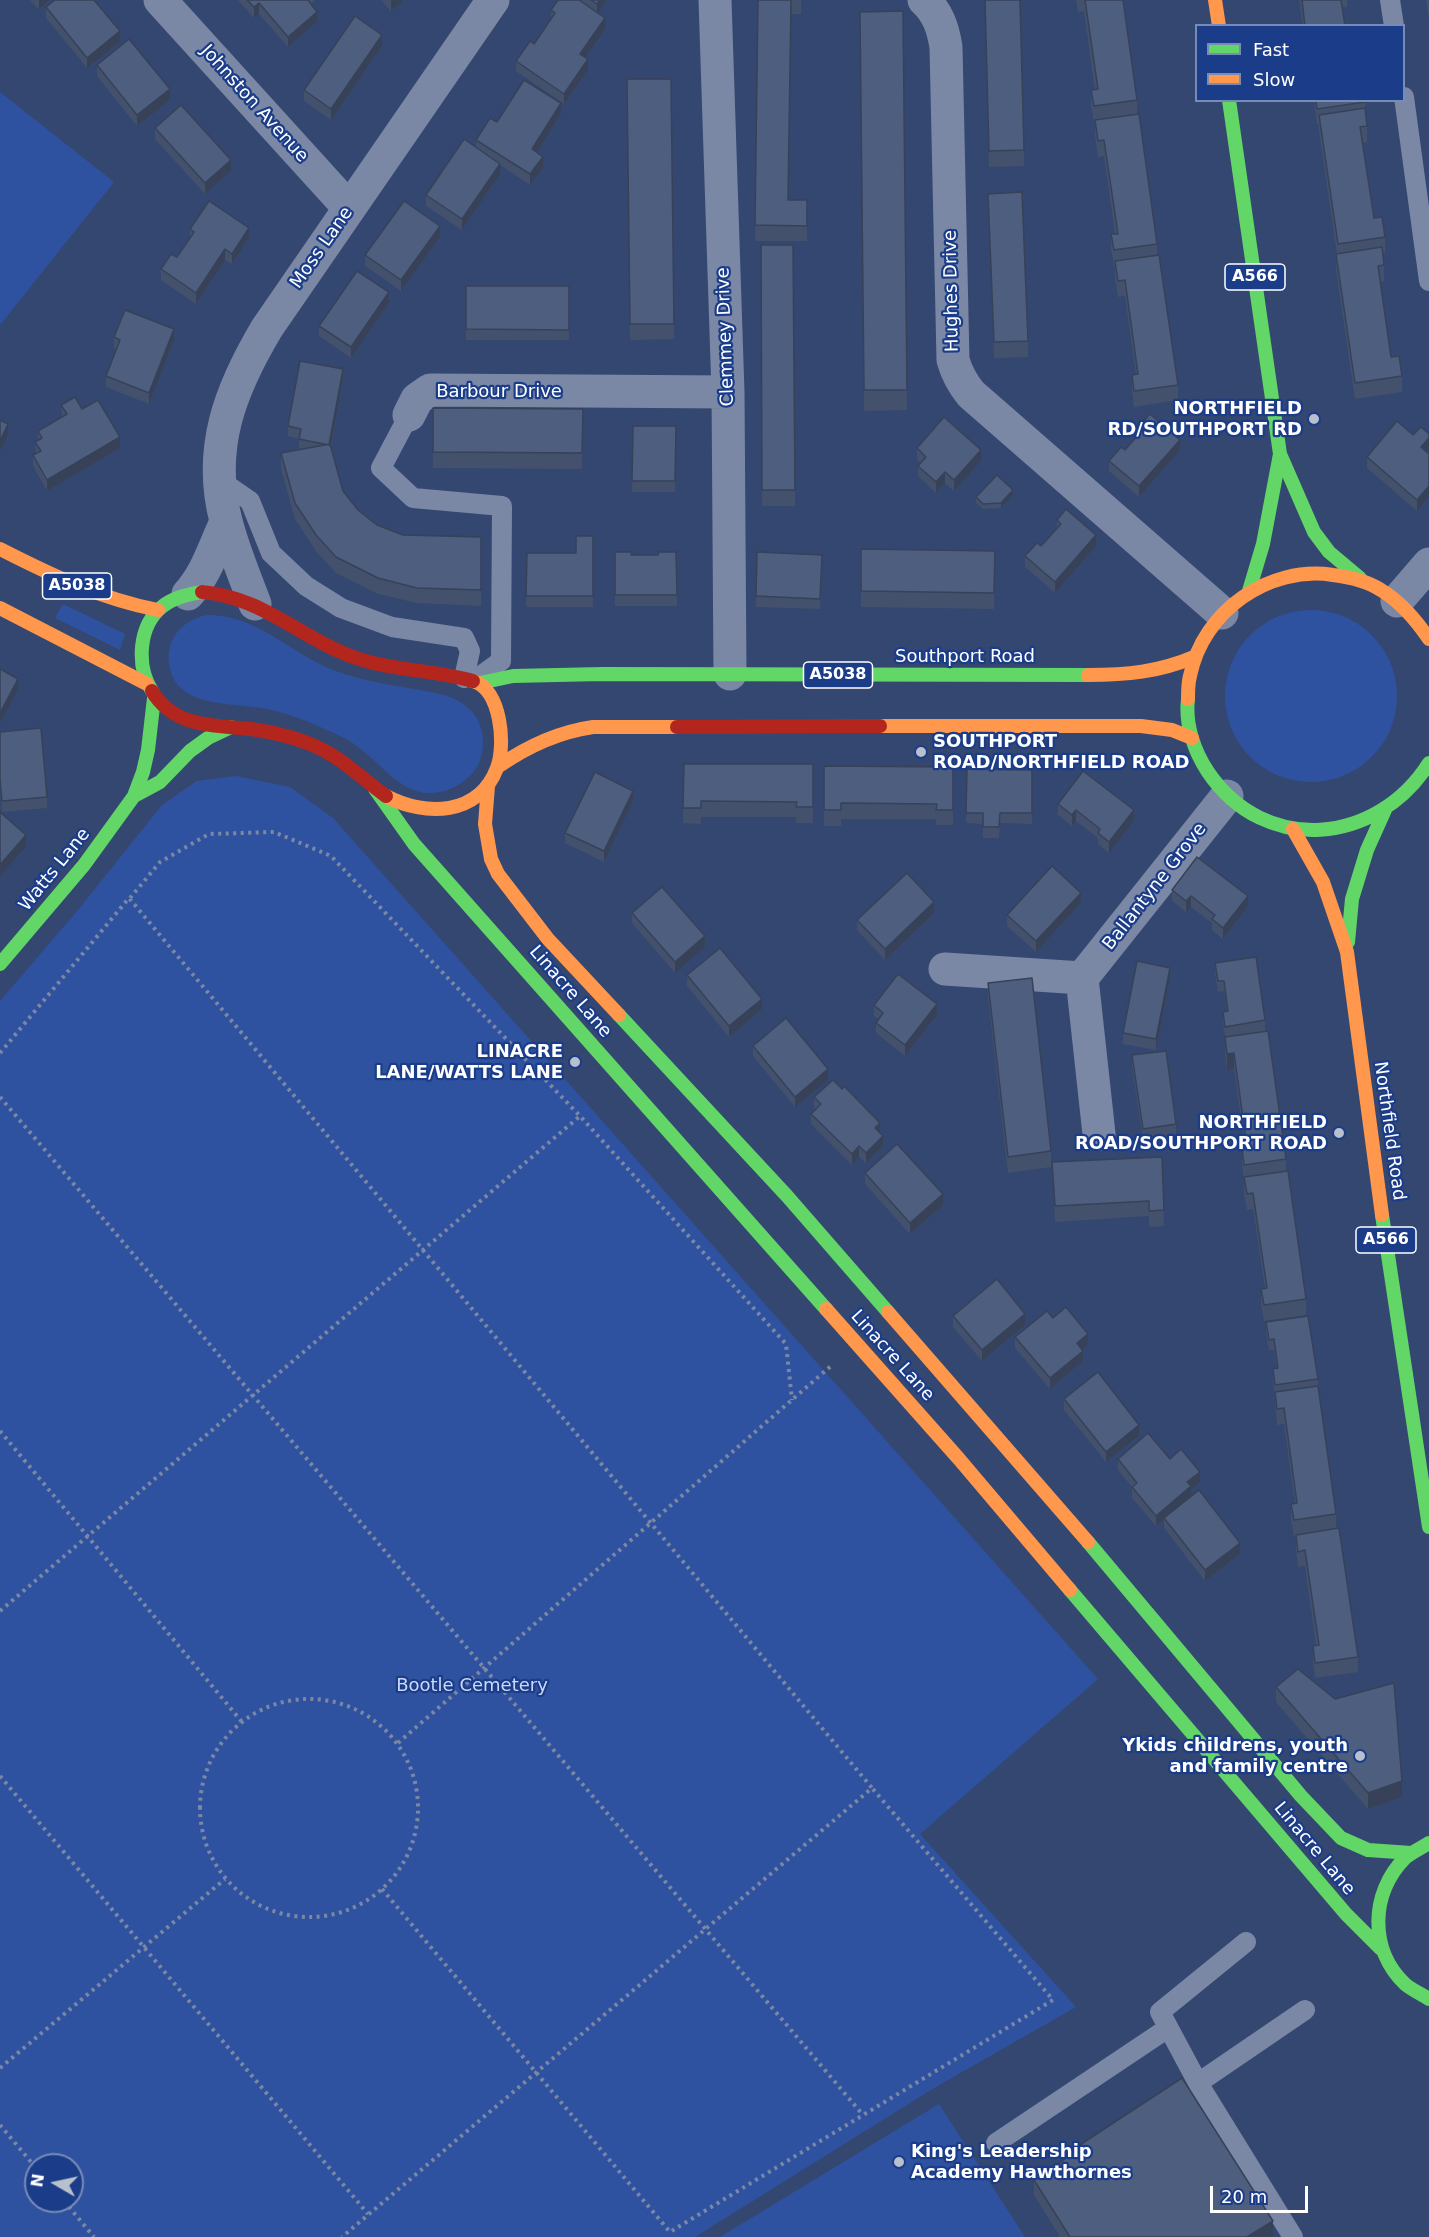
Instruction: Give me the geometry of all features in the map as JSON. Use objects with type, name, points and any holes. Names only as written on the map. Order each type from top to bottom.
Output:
[{"type":"main road","points":[[1215,0],[1219,24]]},
{"type":"main road","name":"A566","points":[[1229,102],[1280,454],[1314,532],[1329,552],[1364,581]]},
{"type":"main road","name":"A566","points":[[1249,591],[1263,544],[1280,454]]},
{"type":"main road","name":"A5038","points":[[0,549],[93,592],[136,606],[158,610],[188,594],[216,592],[255,604],[317,641],[369,663],[473,680]]},
{"type":"main road","points":[[1429,639],[1418,623],[1397,601],[1364,581],[1336,573],[1306,572],[1276,578],[1249,591],[1222,613],[1206,634],[1194,657],[1187,698],[1187,718],[1192,738],[1200,759],[1212,779],[1227,796],[1247,811],[1269,822],[1293,829],[1325,831],[1357,824],[1385,810],[1405,795],[1423,775],[1429,763]]},
{"type":"main road","points":[[0,608],[147,684]]},
{"type":"main road","points":[[158,610],[147,628],[141,651],[142,670],[154,698],[180,718],[203,726],[259,730],[320,748],[375,789],[396,802],[412,808],[444,809],[461,806],[475,798],[488,786],[500,766],[527,746],[571,729],[593,727],[1141,726],[1172,730],[1192,738]]},
{"type":"main road","name":"Southport Road","points":[[473,680],[513,676],[1123,675],[1155,672],[1194,657]]},
{"type":"main road","points":[[473,680],[490,693],[497,707],[502,742],[500,766]]},
{"type":"main road","name":"Watts Lane","points":[[0,964],[84,865],[134,796],[148,750],[154,698]]},
{"type":"main road","name":"Watts Lane","points":[[134,796],[160,782],[190,751],[208,738],[231,727]]},
{"type":"main road","name":"Linacre Lane","points":[[488,786],[485,824],[491,859],[498,874],[548,939],[787,1196],[1047,1494],[1301,1796],[1341,1838],[1368,1850],[1411,1853]]},
{"type":"main road","name":"Linacre Lane","points":[[375,789],[414,844],[959,1459],[1346,1914],[1381,1949]]},
{"type":"main road","name":"Northfield Road","points":[[1347,952],[1352,899],[1367,850],[1385,810]]},
{"type":"main road","name":"Northfield Road","points":[[1293,829],[1323,882],[1347,952],[1374,1159],[1429,1527]]},
{"type":"main road","points":[[1429,1830],[1427,1844],[1411,1853],[1391,1873],[1378,1903],[1376,1928],[1381,1949],[1389,1965],[1407,1986],[1429,1999]]},
{"type":"street","name":"Johnston Avenue","points":[[160,0],[349,208]]},
{"type":"street","name":"Moss Lane","points":[[255,604],[226,522],[218,479],[220,447],[232,398],[246,363],[267,328],[493,0]]},
{"type":"street","name":"Clemmey Drive","points":[[715,0],[728,392],[730,675]]},
{"type":"street","name":"Hughes Drive","points":[[924,0],[939,20],[946,47],[953,360],[956,372],[972,394],[1222,613]]},
{"type":"street","name":"Barbour Drive","points":[[409,416],[417,399],[430,390],[728,392]]},
{"type":"street","points":[[188,594],[208,565],[214,546],[226,522]]},
{"type":"street","points":[[1397,601],[1429,564]]},
{"type":"street","name":"Ballantyne Grove","points":[[1082,978],[1227,796]]},
{"type":"street","points":[[945,969],[1082,978],[1099,1134]]},
{"type":"lane","points":[[1390,0],[1394,24]]},
{"type":"lane","points":[[1405,102],[1429,281]]},
{"type":"lane","name":"Barbour Drive","points":[[409,416],[381,468],[413,498],[501,506],[501,661],[473,680]]},
{"type":"lane","points":[[218,479],[250,501],[271,553],[306,586],[341,608],[392,627],[464,638],[470,651],[473,680]]},
{"type":"lane","points":[[1246,1942],[1160,2013],[1198,2083],[1293,2237]]},
{"type":"lane","points":[[1198,2083],[1305,2010]]},
{"type":"lane","points":[[996,2143],[1168,2028]]},
{"type":"path","points":[[0,1053],[160,862],[209,834],[274,832],[331,856],[580,1116],[786,1344],[792,1400]]},
{"type":"path","points":[[129,898],[872,1788],[1053,2000],[670,2232],[382,1889]]},
{"type":"path","points":[[0,1097],[863,2115]]},
{"type":"path","points":[[0,1611],[580,1116]]},
{"type":"path","points":[[398,1743],[857,1344]]},
{"type":"path","points":[[0,1431],[242,1722]]},
{"type":"path","points":[[307,1698],[342,1703],[373,1719],[398,1743],[415,1777],[419,1814],[411,1851],[391,1882],[361,1905],[326,1918],[289,1917],[253,1903],[225,1879],[207,1848],[200,1814],[201,1803],[204,1779],[218,1748],[242,1722],[273,1705],[307,1698]]},
{"type":"path","points":[[0,1776],[368,2215]]},
{"type":"path","points":[[342,2237],[872,1788]]},
{"type":"path","points":[[0,2068],[225,1879]]},
{"type":"path","points":[[0,2125],[24,2154]]},
{"type":"path","points":[[74,2213],[94,2237]]},
{"type":"green space","points":[[0,92],[114,182],[0,325]]},
{"type":"green space","points":[[63,604],[125,634],[120,650],[55,618]]},
{"type":"green space","points":[[1311,610],[1344,617],[1359,624],[1372,635],[1383,648],[1390,663],[1397,696],[1390,729],[1383,744],[1372,757],[1359,768],[1344,775],[1311,782],[1278,775],[1263,768],[1250,757],[1239,744],[1232,729],[1225,696],[1232,663],[1239,648],[1250,635],[1263,624],[1278,617]]},
{"type":"green space","points":[[207,615],[225,616],[257,627],[333,670],[457,700],[474,714],[479,723],[483,744],[478,765],[468,778],[453,788],[437,793],[419,792],[392,777],[354,744],[312,723],[267,709],[210,701],[184,691],[175,681],[170,668],[171,645],[174,637],[184,626],[192,620]]},
{"type":"green space","name":"Bootle Cemetery","points":[[236,776],[290,787],[333,818],[1098,1679],[920,1834],[1076,2007],[934,2088],[695,2237],[0,2237],[0,1001],[78,910],[162,805],[197,781]]},
{"type":"green space","name":"King's Leadership Academy Hawthornes","points":[[939,2104],[1025,2237],[720,2237]]},
{"type":"building","points":[[55,0],[94,0],[120,31],[87,58],[46,7]]},
{"type":"building","points":[[247,0],[308,0],[317,12],[288,37],[259,3],[254,7]]},
{"type":"building","points":[[558,0],[579,0],[605,18],[580,54],[588,59],[564,94],[516,61],[530,41],[534,44],[555,13],[551,10]]},
{"type":"building","points":[[758,0],[791,0],[788,200],[807,200],[807,226],[755,225]]},
{"type":"building","points":[[985,0],[1020,0],[1024,150],[989,151]]},
{"type":"building","points":[[1085,0],[1123,0],[1137,100],[1094,106],[1091,90],[1098,89]]},
{"type":"building","points":[[1302,0],[1341,0],[1345,24],[1305,24]]},
{"type":"building","points":[[903,11],[907,390],[864,390],[860,12]]},
{"type":"building","points":[[355,16],[382,35],[331,109],[304,90]]},
{"type":"building","points":[[129,39],[170,89],[137,115],[97,65]]},
{"type":"building","points":[[627,79],[671,79],[674,324],[630,324]]},
{"type":"building","points":[[524,80],[561,103],[532,149],[543,157],[530,174],[476,140],[490,118],[497,122]]},
{"type":"building","points":[[1316,102],[1365,102],[1317,109]]},
{"type":"building","points":[[181,105],[231,160],[205,183],[155,128]]},
{"type":"building","points":[[1365,108],[1367,126],[1360,127],[1374,218],[1382,217],[1385,237],[1338,244],[1319,115]]},
{"type":"building","points":[[1139,114],[1157,244],[1114,250],[1111,234],[1118,234],[1104,140],[1098,141],[1095,120]]},
{"type":"building","points":[[464,139],[500,164],[462,219],[426,195]]},
{"type":"building","points":[[1022,192],[1028,341],[994,342],[988,194]]},
{"type":"building","points":[[209,201],[249,228],[232,254],[225,249],[196,293],[161,269],[171,254],[177,257],[194,232],[190,229]]},
{"type":"building","points":[[404,201],[440,226],[401,280],[365,255]]},
{"type":"building","points":[[761,245],[793,245],[795,490],[762,490]]},
{"type":"building","points":[[1382,247],[1384,265],[1378,266],[1391,357],[1399,356],[1402,376],[1355,383],[1336,254]]},
{"type":"building","points":[[1159,255],[1178,385],[1134,391],[1132,375],[1138,374],[1125,280],[1118,281],[1115,261]]},
{"type":"building","points":[[357,271],[389,292],[351,347],[319,326]]},
{"type":"building","points":[[466,286],[569,286],[569,330],[466,329]]},
{"type":"building","points":[[125,310],[174,329],[149,393],[106,376],[120,340],[114,337]]},
{"type":"building","points":[[300,361],[343,369],[329,445],[299,439],[301,429],[288,426]]},
{"type":"building","points":[[75,397],[82,409],[98,400],[120,437],[47,480],[33,455],[41,451],[35,442],[42,438],[38,431],[67,414],[61,405]]},
{"type":"building","points":[[433,408],[583,409],[582,453],[433,452]]},
{"type":"building","points":[[1150,414],[1180,440],[1139,486],[1109,461],[1121,447],[1125,450],[1144,428],[1141,424]]},
{"type":"building","points":[[944,417],[981,450],[954,480],[945,472],[936,482],[918,466],[926,457],[917,448]]},
{"type":"building","points":[[0,420],[8,424],[0,441]]},
{"type":"building","points":[[1397,421],[1413,435],[1421,427],[1429,434],[1429,438],[1421,447],[1429,454],[1429,486],[1417,500],[1367,457]]},
{"type":"building","points":[[633,426],[676,426],[675,481],[632,481]]},
{"type":"building","points":[[330,444],[343,491],[358,510],[377,525],[403,535],[481,537],[481,590],[417,588],[378,578],[336,557],[316,535],[295,503],[281,453]]},
{"type":"building","points":[[997,475],[1013,490],[1001,503],[983,504],[976,497]]},
{"type":"building","points":[[1066,509],[1096,535],[1055,582],[1025,556],[1037,543],[1041,546],[1061,524],[1057,520]]},
{"type":"building","points":[[576,536],[593,536],[593,596],[526,596],[527,553],[576,553]]},
{"type":"building","points":[[861,549],[995,551],[994,593],[861,591]]},
{"type":"building","points":[[615,552],[632,552],[631,555],[658,555],[659,552],[676,552],[677,595],[615,595]]},
{"type":"building","points":[[757,552],[822,555],[820,599],[756,596]]},
{"type":"building","points":[[0,669],[18,679],[0,713]]},
{"type":"building","points":[[41,728],[47,797],[2,801],[0,732]]},
{"type":"building","points":[[684,764],[813,764],[813,807],[796,807],[797,802],[701,801],[701,808],[683,808]]},
{"type":"building","points":[[824,766],[953,767],[953,810],[936,810],[937,804],[841,803],[841,810],[824,810]]},
{"type":"building","points":[[967,769],[1032,770],[1032,813],[1000,813],[999,827],[983,827],[983,813],[966,813]]},
{"type":"building","points":[[1083,771],[1134,810],[1109,842],[1098,833],[1100,829],[1076,810],[1072,815],[1058,804]]},
{"type":"building","points":[[595,772],[633,791],[604,851],[565,833]]},
{"type":"building","points":[[0,812],[26,835],[0,865]]},
{"type":"building","points":[[1197,857],[1248,896],[1223,928],[1212,919],[1215,915],[1191,896],[1186,901],[1172,890]]},
{"type":"building","points":[[1052,866],[1081,893],[1036,941],[1007,915]]},
{"type":"building","points":[[907,873],[934,902],[885,949],[857,920]]},
{"type":"building","points":[[662,887],[705,936],[675,962],[632,913]]},
{"type":"building","points":[[720,948],[762,999],[729,1026],[687,975]]},
{"type":"building","points":[[1256,957],[1265,1020],[1225,1027],[1223,1012],[1228,1011],[1224,981],[1218,981],[1215,963]]},
{"type":"building","points":[[1137,961],[1170,968],[1156,1039],[1123,1033]]},
{"type":"building","points":[[898,974],[937,1004],[905,1045],[876,1023],[883,1013],[874,1005]]},
{"type":"building","points":[[1032,978],[1051,1151],[1008,1157],[988,983]]},
{"type":"building","points":[[786,1018],[828,1069],[795,1097],[753,1046]]},
{"type":"building","points":[[1268,1031],[1286,1159],[1244,1165],[1242,1148],[1247,1147],[1234,1053],[1227,1054],[1225,1037]]},
{"type":"building","points":[[1166,1051],[1176,1124],[1143,1129],[1132,1055]]},
{"type":"building","points":[[833,1080],[842,1089],[844,1086],[880,1123],[875,1128],[883,1136],[866,1153],[859,1146],[852,1154],[811,1114],[821,1104],[814,1097]]},
{"type":"building","points":[[897,1144],[943,1194],[910,1223],[865,1173]]},
{"type":"building","points":[[1162,1157],[1164,1210],[1149,1211],[1149,1201],[1055,1206],[1052,1162]]},
{"type":"building","points":[[1288,1171],[1306,1299],[1264,1305],[1261,1289],[1267,1288],[1253,1193],[1247,1194],[1244,1177]]},
{"type":"building","points":[[997,1279],[1025,1314],[982,1350],[953,1316]]},
{"type":"building","points":[[1066,1307],[1088,1334],[1077,1343],[1083,1351],[1050,1378],[1015,1337],[1047,1311],[1053,1318]]},
{"type":"building","points":[[1308,1316],[1318,1379],[1275,1385],[1273,1369],[1278,1368],[1274,1339],[1269,1340],[1266,1322]]},
{"type":"building","points":[[1098,1372],[1139,1425],[1106,1452],[1064,1399]]},
{"type":"building","points":[[1318,1386],[1336,1514],[1294,1520],[1291,1504],[1297,1503],[1284,1408],[1277,1409],[1275,1392]]},
{"type":"building","points":[[1148,1433],[1170,1459],[1181,1449],[1200,1472],[1187,1482],[1191,1486],[1156,1516],[1132,1487],[1137,1483],[1118,1459]]},
{"type":"building","points":[[1199,1490],[1240,1543],[1205,1570],[1164,1518]]},
{"type":"building","points":[[1339,1528],[1358,1657],[1315,1663],[1313,1646],[1319,1645],[1305,1550],[1298,1552],[1296,1535]]},
{"type":"building","name":"Ykids childrens, youth and family centre","points":[[1298,1669],[1335,1699],[1394,1683],[1402,1781],[1368,1793],[1276,1687]]},
{"type":"building","name":"King's Leadership Academy Hawthornes","points":[[1182,2078],[1273,2221],[1247,2237],[1070,2237],[1034,2180],[1068,2157],[1066,2154]]},
{"type":"traffic: fast","points":[[1229,102],[1280,454],[1314,532],[1329,552],[1360,578]]},
{"type":"traffic: fast","points":[[1249,591],[1263,544],[1280,454]]},
{"type":"traffic: fast","points":[[152,691],[143,670],[142,658],[142,646],[148,624],[155,614],[172,600],[202,592]]},
{"type":"traffic: fast","points":[[480,683],[513,676],[602,674],[1088,675]]},
{"type":"traffic: fast","points":[[0,964],[84,865],[134,796],[148,750],[154,698]]},
{"type":"traffic: fast","points":[[1188,699],[1188,718],[1192,737],[1208,772],[1232,799],[1259,818],[1289,828],[1320,830],[1351,824],[1381,811],[1407,790],[1429,763]]},
{"type":"traffic: fast","points":[[134,796],[160,782],[190,751],[208,738],[231,727]]},
{"type":"traffic: fast","points":[[375,789],[414,844],[826,1309]]},
{"type":"traffic: fast","points":[[1348,942],[1352,899],[1367,850],[1385,810]]},
{"type":"traffic: fast","points":[[619,1015],[787,1196],[888,1312]]},
{"type":"traffic: fast","points":[[1382,1215],[1429,1527]]},
{"type":"traffic: fast","points":[[1088,1542],[1301,1796],[1341,1838],[1368,1850],[1411,1853]]},
{"type":"traffic: fast","points":[[1070,1590],[1346,1914],[1381,1949]]},
{"type":"traffic: fast","points":[[1429,1843],[1405,1858],[1393,1872],[1380,1904],[1378,1921],[1385,1955],[1393,1970],[1405,1984],[1429,1999]]},
{"type":"traffic: slow","points":[[1215,0],[1219,24]]},
{"type":"traffic: slow","points":[[0,549],[96,593],[158,610]]},
{"type":"traffic: slow","points":[[1188,699],[1188,684],[1197,653],[1209,631],[1242,597],[1263,585],[1285,577],[1309,574],[1333,575],[1370,584],[1402,606],[1429,639]]},
{"type":"traffic: slow","points":[[0,608],[147,684]]},
{"type":"traffic: slow","points":[[1088,675],[1142,672],[1194,657]]},
{"type":"traffic: slow","points":[[386,796],[417,807],[449,808],[478,796],[489,784],[500,758],[499,719],[490,695],[482,686],[473,681]]},
{"type":"traffic: slow","points":[[880,726],[1141,726],[1172,730],[1192,738]]},
{"type":"traffic: slow","points":[[499,766],[544,741],[580,729],[677,727]]},
{"type":"traffic: slow","points":[[488,786],[485,824],[491,859],[498,874],[548,939],[619,1015]]},
{"type":"traffic: slow","points":[[1293,829],[1323,882],[1347,952],[1382,1215]]},
{"type":"traffic: slow","points":[[826,1309],[959,1459],[1070,1590]]},
{"type":"traffic: slow","points":[[888,1312],[1088,1542]]},
{"type":"traffic: jam","points":[[202,592],[224,595],[263,610],[336,650],[356,658],[385,666],[473,681]]},
{"type":"traffic: jam","points":[[152,691],[161,703],[183,718],[209,725],[273,733],[321,749],[386,796]]},
{"type":"traffic: jam","points":[[677,727],[880,726]]},
{"type":"place","name":"NORTHFIELD RD/SOUTHPORT RD","points":[[1314,419]]},
{"type":"place","name":"SOUTHPORT ROAD/NORTHFIELD ROAD","points":[[921,752]]},
{"type":"place","name":"LINACRE LANE/WATTS LANE","points":[[575,1062]]},
{"type":"place","name":"NORTHFIELD ROAD/SOUTHPORT ROAD","points":[[1339,1133]]},
{"type":"place","name":"Ykids childrens, youth and family centre","points":[[1360,1756]]},
{"type":"place","name":"King's Leadership Academy Hawthornes","points":[[899,2162]]}]
